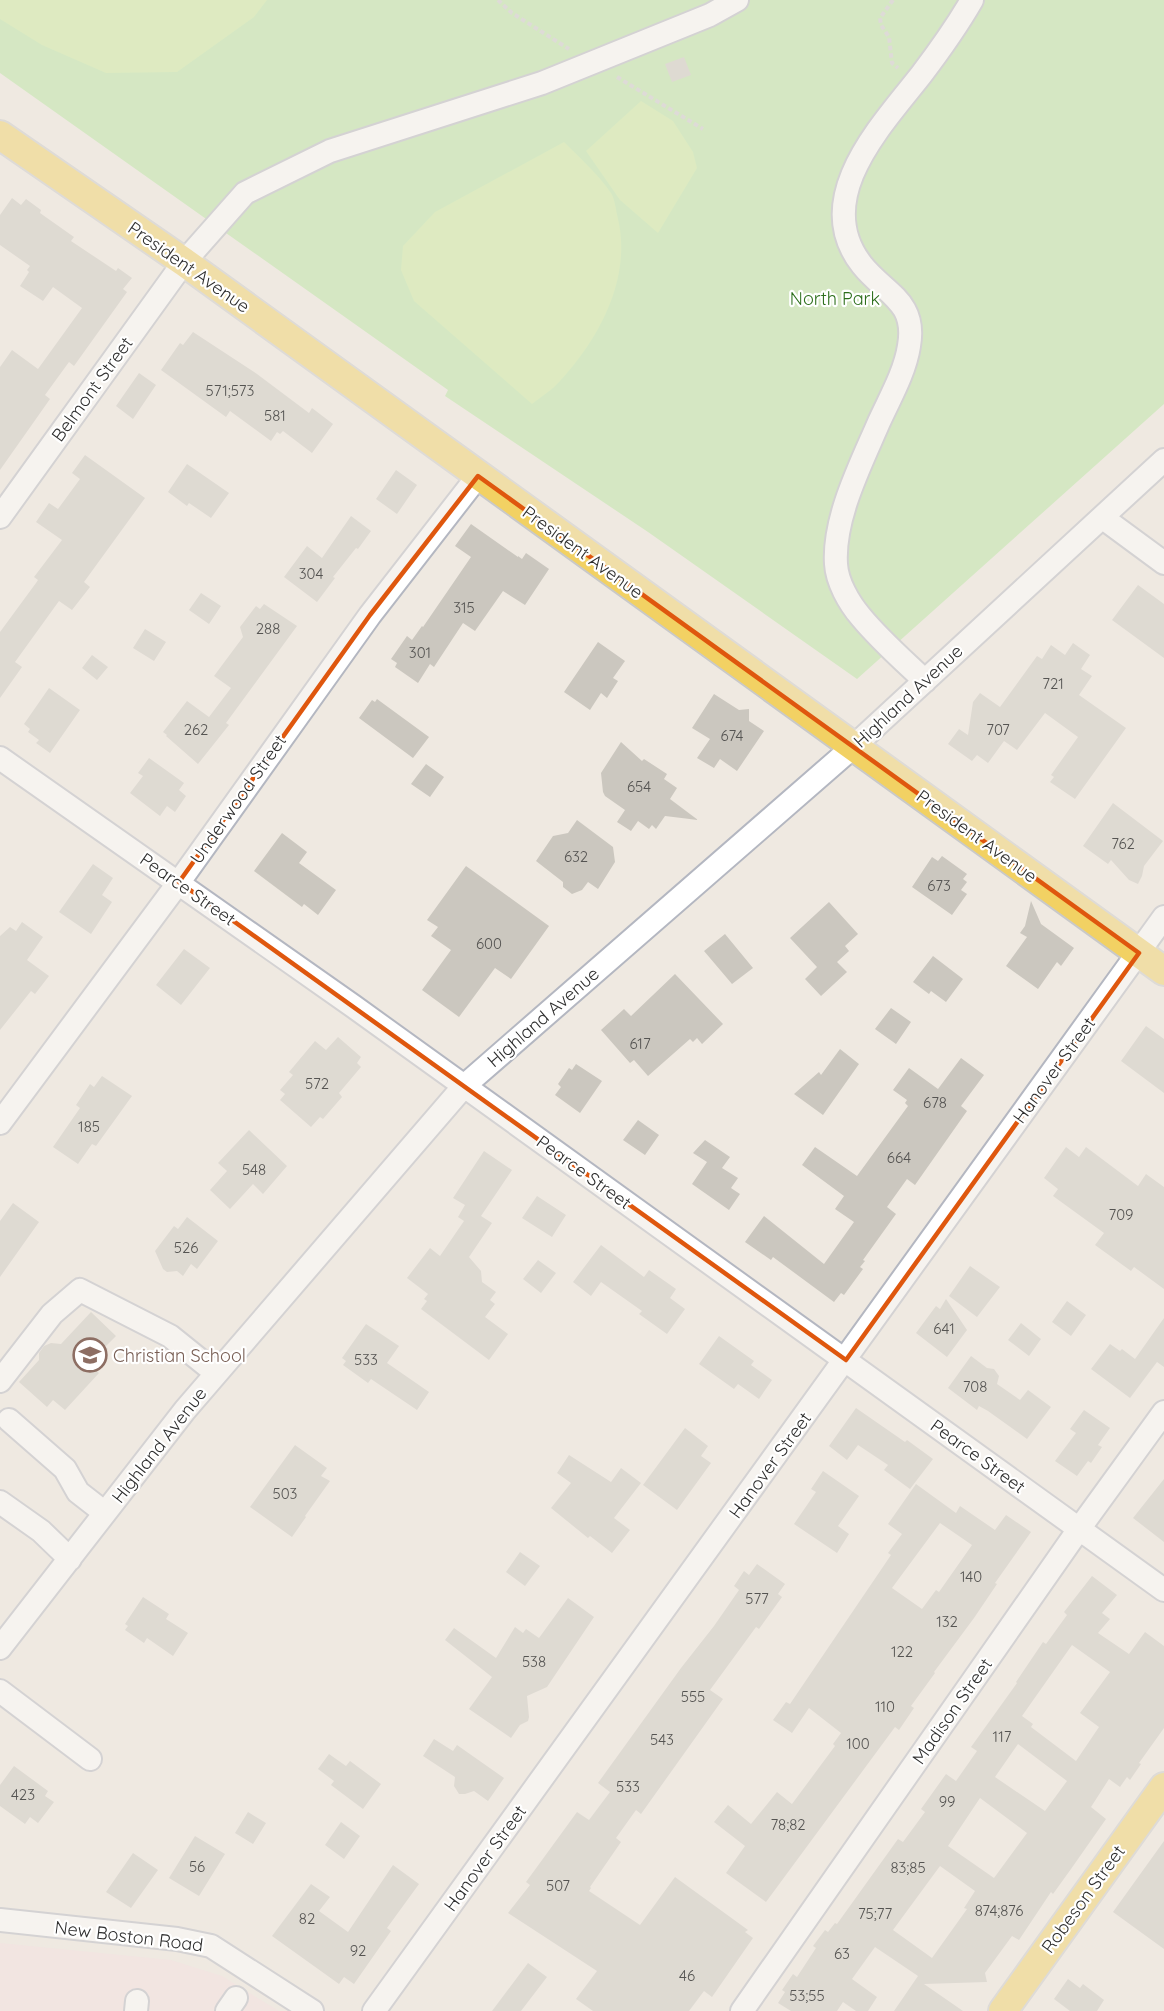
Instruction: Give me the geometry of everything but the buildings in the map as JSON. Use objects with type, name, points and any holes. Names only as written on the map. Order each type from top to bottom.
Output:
[{"type":"main road","name":"President Avenue","points":[[0,135],[184,262],[1164,971]]},
{"type":"main road","name":"Robeson Street","points":[[1003,2011],[1164,1787]]},
{"type":"street","name":"Belmont Street","points":[[0,517],[184,262],[245,193],[330,151],[543,83],[710,15],[737,0]]},
{"type":"street","points":[[925,681],[860,616],[844,591],[836,565],[839,526],[849,492],[901,372],[909,348],[911,328],[906,311],[895,295],[863,266],[849,246],[844,222],[844,200],[852,174],[864,152],[952,34],[972,0]]},
{"type":"street","name":"Highland Avenue","points":[[0,1648],[216,1373],[464,1086],[853,747],[1164,460]]},
{"type":"street","name":"Underwood Street","points":[[0,1123],[179,882],[370,615],[478,476]]},
{"type":"street","points":[[1103,518],[1164,563]]},
{"type":"street","name":"Pearce Street","points":[[0,758],[179,882],[1164,1590]]},
{"type":"street","name":"Hanover Street","points":[[374,2011],[1164,917]]},
{"type":"street","points":[[0,1381],[52,1314],[80,1290],[170,1336],[216,1373]]},
{"type":"street","name":"Madison Street","points":[[742,2011],[1079,1529],[1164,1412]]},
{"type":"street","points":[[9,1420],[65,1469],[78,1492],[105,1513]]},
{"type":"street","points":[[0,1502],[41,1531],[70,1558]]},
{"type":"street","points":[[0,1691],[90,1759]]},
{"type":"street","name":"New Boston Road","points":[[0,1920],[177,1939],[212,1946],[312,2011]]},
{"type":"path","points":[[498,0],[512,13],[703,129]]},
{"type":"path","points":[[893,0],[880,18],[881,25],[889,37],[892,63],[916,81]]},
{"type":"highlighted area","points":[[478,476],[1139,953],[846,1360],[179,882],[370,615]]},
{"type":"shaded area","points":[[0,1943],[171,1960],[222,1976],[279,2011],[0,2011]]},
{"type":"green space","name":"North Park","points":[[0,0],[1164,0],[1164,404],[857,679],[648,532],[445,396],[448,390],[0,73]]},
{"type":"green space","points":[[0,0],[267,0],[254,17],[177,72],[106,73],[42,45],[0,19]]},
{"type":"green space","points":[[641,101],[673,121],[693,152],[697,168],[658,233],[620,200],[586,151]]},
{"type":"green space","points":[[564,142],[595,173],[612,196],[621,241],[620,263],[616,285],[599,327],[574,364],[557,384],[532,404],[414,301],[401,270],[403,246],[435,212]]},
{"type":"place","name":"Christian School","points":[[90,1355]]}]
